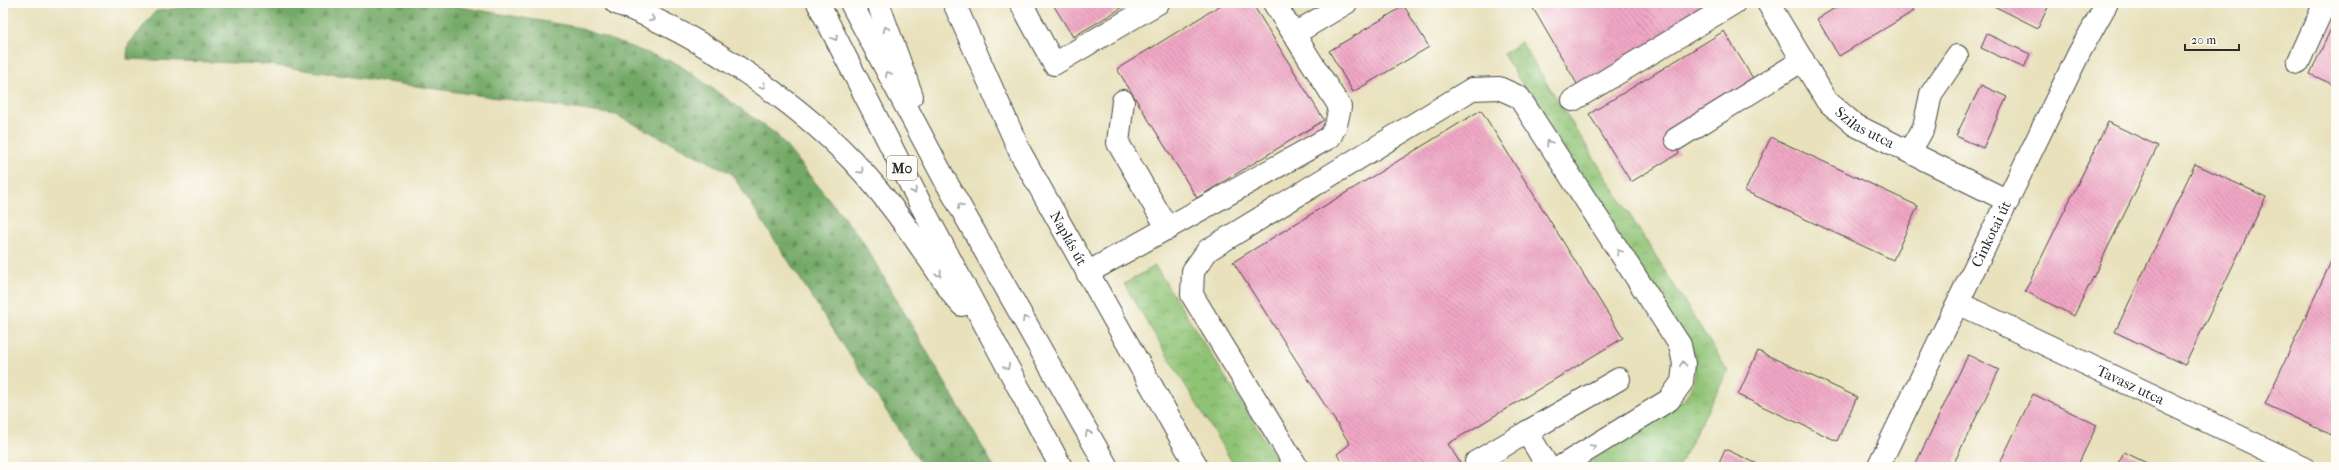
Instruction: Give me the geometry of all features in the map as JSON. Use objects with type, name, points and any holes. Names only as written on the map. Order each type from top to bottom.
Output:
[{"type":"main road","points":[[616,3],[679,31],[716,53],[818,128],[862,171],[910,230],[954,296],[989,333]]},
{"type":"main road","name":"M0","points":[[818,3],[989,333],[1061,467]]},
{"type":"main road","name":"M0","points":[[851,3],[928,144],[945,180],[1107,467]]},
{"type":"main road","points":[[878,3],[908,81],[928,144]]},
{"type":"main road","name":"Naplás út","points":[[954,3],[1021,154],[1197,467]]},
{"type":"main road","points":[[1021,3],[1054,64],[1158,3]]},
{"type":"main road","points":[[1087,273],[1330,137],[1336,125],[1340,107],[1274,3]]},
{"type":"main road","points":[[1294,34],[1346,3]]},
{"type":"main road","name":"Szilas utca","points":[[1768,3],[1827,101],[1855,125],[2008,201]]},
{"type":"main road","name":"Cinkotai út","points":[[1878,467],[2008,201],[2078,53],[2107,3]]},
{"type":"main road","points":[[2298,63],[2325,3]]},
{"type":"main road","points":[[1573,100],[1723,6]]},
{"type":"main road","points":[[1910,152],[1924,127],[1931,94],[1957,56]]},
{"type":"main road","points":[[1676,140],[1802,60]]},
{"type":"main road","points":[[1297,467],[1192,295],[1194,271],[1208,250],[1472,89],[1499,88],[1519,97],[1680,345],[1684,364],[1682,382],[1669,400],[1560,467]]},
{"type":"main road","points":[[1123,100],[1118,143],[1168,229]]},
{"type":"main road","name":"Tavasz utca","points":[[1958,303],[2303,467]]},
{"type":"main road","points":[[1476,462],[1619,379]]},
{"type":"main road","points":[[1527,432],[1548,467]]},
{"type":"green space","points":[[216,3],[412,3],[461,7],[576,27],[678,64],[776,134],[862,240],[994,467],[923,467],[731,173],[616,115],[263,64],[127,59],[128,45],[156,11]]},
{"type":"green space","points":[[1521,42],[1728,371],[1678,467],[1577,467],[1685,399],[1693,383],[1695,370],[1692,357],[1685,341],[1503,54]]},
{"type":"green space","points":[[1155,266],[1282,467],[1235,467],[1124,284]]},
{"type":"building","points":[[1052,3],[1130,3],[1073,37]]},
{"type":"building","points":[[1224,3],[1252,3],[1324,120],[1197,198],[1117,69]]},
{"type":"building","points":[[1530,3],[1698,3],[1706,16],[1580,89]]},
{"type":"building","points":[[1843,3],[1910,3],[1914,11],[1839,56],[1817,19]]},
{"type":"building","points":[[1988,3],[2050,3],[2038,28]]},
{"type":"building","points":[[1404,6],[1429,47],[1353,92],[1329,51]]},
{"type":"building","points":[[2336,18],[2336,86],[2310,74]]},
{"type":"building","points":[[1724,31],[1754,80],[1667,133],[1679,153],[1631,182],[1589,114]]},
{"type":"building","points":[[1987,34],[2030,54],[2024,68],[1981,48]]},
{"type":"building","points":[[1981,85],[2007,97],[1983,148],[1956,136]]},
{"type":"building","points":[[1481,110],[1623,338],[1448,444],[1463,467],[1344,467],[1337,454],[1350,444],[1233,262]]},
{"type":"building","points":[[2108,122],[2158,146],[2074,316],[2025,291]]},
{"type":"building","points":[[1771,137],[1918,206],[1893,260],[1745,191]]},
{"type":"building","points":[[2195,164],[2266,197],[2185,365],[2115,332]]},
{"type":"building","points":[[2336,251],[2336,437],[2265,404]]},
{"type":"building","points":[[1758,351],[1857,397],[1837,441],[1738,395]]},
{"type":"building","points":[[1968,355],[1999,370],[1952,467],[1914,467]]},
{"type":"building","points":[[2033,394],[2097,425],[2077,467],[1998,467]]},
{"type":"building","points":[[1725,449],[1764,467],[1717,467]]},
{"type":"building","points":[[2124,452],[2155,467],[2116,467]]}]
